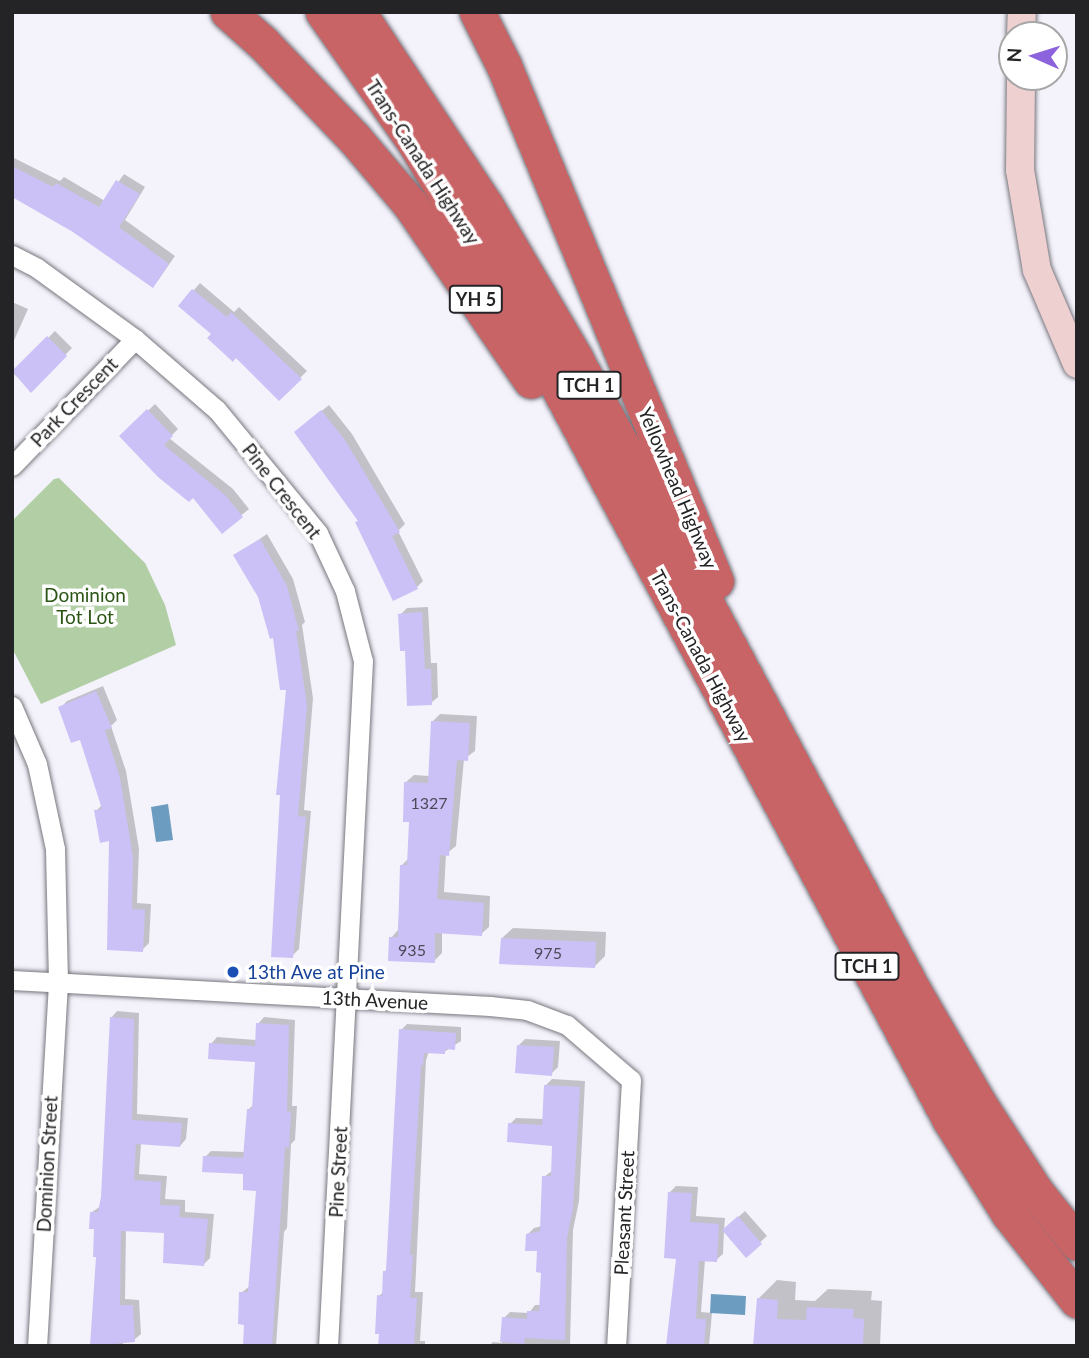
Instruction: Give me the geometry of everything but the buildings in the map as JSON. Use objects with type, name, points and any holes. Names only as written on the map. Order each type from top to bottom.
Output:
[{"type":"highway","name":"YH 5","points":[[228,12],[263,43],[354,138],[410,204],[512,350],[681,618]]},
{"type":"highway","name":"Trans-Canada Highway","points":[[323,12],[415,143],[533,340],[950,1120],[1009,1214],[1077,1300]]},
{"type":"highway","name":"Trans-Canada Highway","points":[[358,12],[486,205],[575,358],[913,990],[979,1104],[1036,1192],[1077,1243]]},
{"type":"highway","name":"Yellowhead Highway","points":[[477,12],[504,66],[796,771]]},
{"type":"street","points":[[1021,91],[1020,170],[1037,270],[1077,364]]},
{"type":"street","name":"Pine Crescent","points":[[12,255],[37,268],[135,339],[217,410],[318,533],[345,591],[363,661],[348,998]]},
{"type":"street","name":"Park Crescent","points":[[12,466],[135,339]]},
{"type":"street","name":"Dominion Street","points":[[12,706],[37,764],[55,849],[58,983],[37,1346]]},
{"type":"street","name":"13th Avenue","points":[[12,981],[527,1010],[567,1025],[631,1080]]},
{"type":"street","name":"Pine Street","points":[[328,1346],[348,998]]},
{"type":"street","name":"Pleasant Street","points":[[616,1346],[631,1080]]},
{"type":"green space","name":"Dominion Tot Lot","points":[[59,478],[145,563],[165,605],[176,645],[41,704],[12,648],[12,521],[54,479]]},
{"type":"water","points":[[168,804],[173,840],[156,842],[151,807]]},
{"type":"water","points":[[711,1294],[746,1296],[745,1315],[710,1313]]},
{"type":"place","name":"13th Ave at Pine","points":[[233,972]]}]
